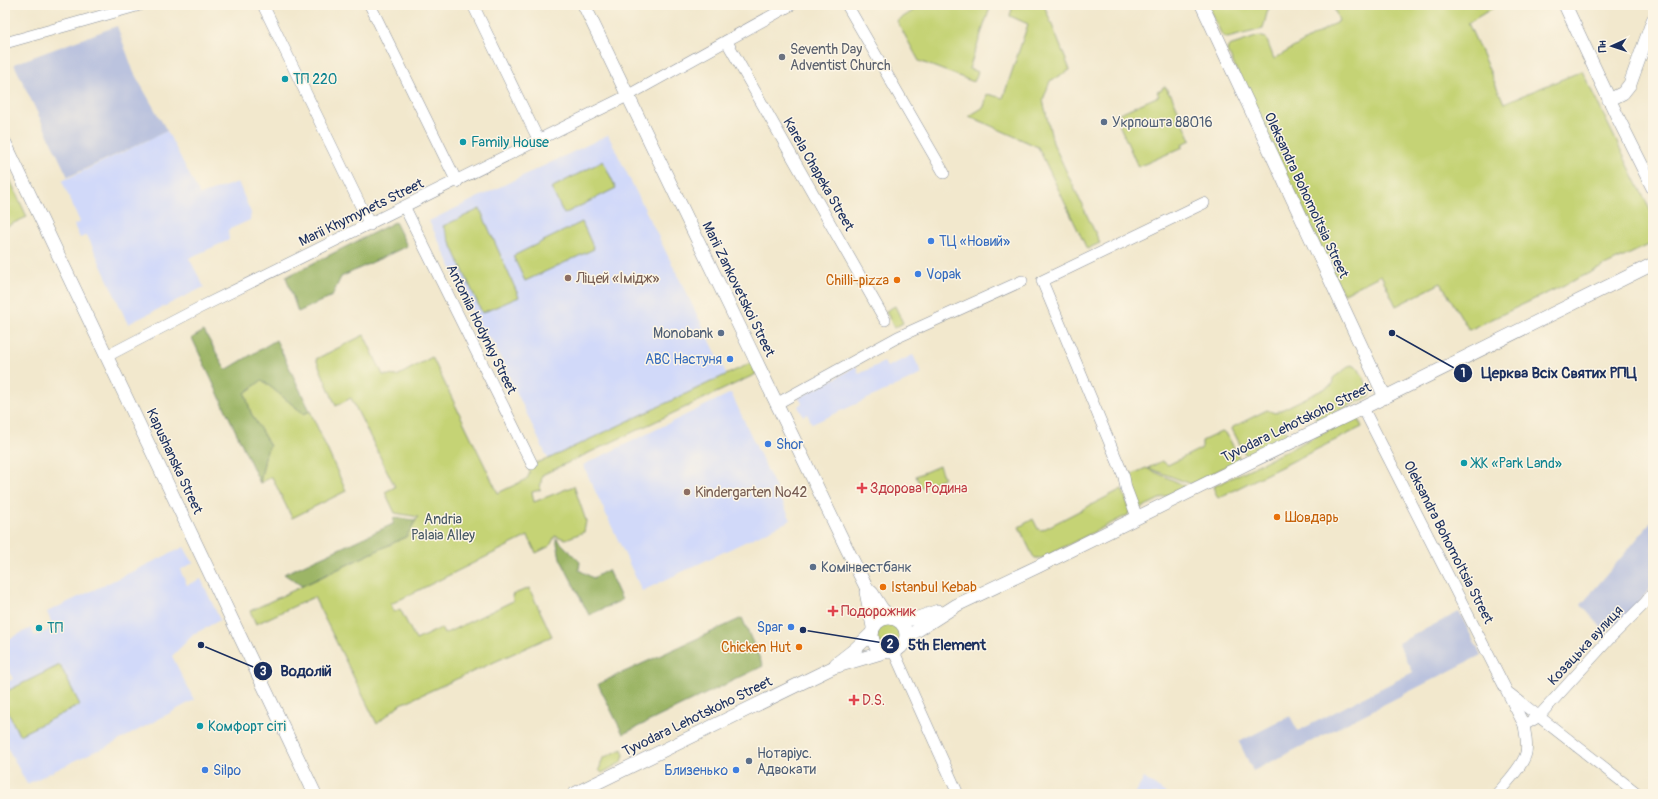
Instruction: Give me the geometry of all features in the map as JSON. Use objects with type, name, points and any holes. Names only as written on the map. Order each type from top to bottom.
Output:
[{"type":"street","points":[[5,44],[140,5]]},
{"type":"street","points":[[263,5],[370,225]]},
{"type":"street","points":[[370,5],[457,182]]},
{"type":"street","points":[[473,5],[539,141]]},
{"type":"street","name":"Marii Zankovetskoi Street","points":[[584,5],[776,404],[866,586],[882,609],[895,619]]},
{"type":"street","name":"Marii Khymynets Street","points":[[107,356],[199,308],[405,208],[628,96],[791,5]]},
{"type":"street","points":[[847,5],[944,173]]},
{"type":"street","name":"Oleksandra Bohomoltsia Street","points":[[1202,5],[1385,397]]},
{"type":"street","points":[[1565,5],[1609,100],[1653,188]]},
{"type":"street","points":[[1609,100],[1622,93],[1630,84],[1653,20]]},
{"type":"street","name":"Karela Chapeka Street","points":[[727,42],[885,320]]},
{"type":"street","name":"Kapushanska Street","points":[[5,143],[315,794]]},
{"type":"street","points":[[1137,517],[1126,488],[1124,477],[1042,281],[1204,203]]},
{"type":"street","name":"Antoniia Hodynky Street","points":[[405,208],[532,464]]},
{"type":"street","name":"Tyvodara Lehotskoho Street","points":[[904,643],[910,635],[953,607],[1364,408],[1653,264]]},
{"type":"street","points":[[776,404],[898,337],[1022,281]]},
{"type":"street","name":"Oleksandra Bohomoltsia Street","points":[[1364,408],[1524,724]]},
{"type":"street","name":"Marii Zankovetskoi Street","points":[[866,586],[872,630]]},
{"type":"street","name":"Козацька вулиця","points":[[1538,717],[1653,593]]},
{"type":"street","name":"Tyvodara Lehotskoho Street","points":[[895,619],[915,619],[953,607]]},
{"type":"street","points":[[889,652],[900,648],[904,643],[906,632],[904,627],[895,619],[883,619],[872,630],[874,645],[889,652],[958,794]]},
{"type":"street","name":"Tyvodara Lehotskoho Street","points":[[834,667],[865,640],[872,630]]},
{"type":"street","name":"Tyvodara Lehotskoho Street","points":[[574,794],[834,667],[889,652]]},
{"type":"street","points":[[1506,691],[1638,794]]},
{"type":"street","points":[[1497,794],[1522,762],[1526,753],[1527,743],[1524,724],[1538,717]]},
{"type":"shaded area","points":[[117,26],[134,73],[167,131],[68,177],[14,64]]},
{"type":"shaded area","points":[[167,131],[200,195],[238,182],[251,213],[250,220],[228,230],[229,240],[189,258],[204,287],[128,324],[87,235],[80,238],[74,225],[80,222],[62,181]]},
{"type":"shaded area","name":"Ліцей «Імідж»","points":[[608,135],[727,375],[548,459],[493,342],[484,335],[429,221]]},
{"type":"shaded area","points":[[913,355],[922,374],[812,424],[807,414],[803,416],[798,406],[802,403],[799,398],[856,366],[859,374],[884,362],[887,367]]},
{"type":"shaded area","name":"Kindergarten №42","points":[[731,393],[791,520],[642,591],[583,465]]},
{"type":"shaded area","points":[[1653,520],[1653,585],[1625,620],[1603,629],[1581,605]]},
{"type":"shaded area","points":[[184,547],[193,563],[180,570],[187,585],[201,579],[220,620],[194,634],[172,656],[194,700],[107,747],[93,752],[27,784],[5,743],[5,683],[13,679],[5,662],[5,641],[31,628],[35,636],[49,630],[48,628],[53,626],[47,612]]},
{"type":"shaded area","points":[[1459,612],[1481,655],[1253,771],[1239,742],[1290,716],[1298,731],[1413,672],[1398,643]]},
{"type":"shaded area","points":[[1144,778],[1167,794],[1135,794]]},
{"type":"green space","points":[[922,5],[991,5],[969,69],[978,72],[974,82],[919,61],[897,21]]},
{"type":"green space","points":[[1013,5],[1044,5],[1070,70],[1050,81],[1043,100],[1053,143],[1100,243],[1087,249],[1038,147],[969,116],[984,107],[987,94],[1003,98],[1028,24],[1010,16]]},
{"type":"green space","points":[[1207,5],[1277,5],[1268,9],[1263,29],[1227,38],[1222,35]]},
{"type":"green space","points":[[1333,5],[1498,5],[1468,23],[1504,103],[1582,71],[1653,216],[1653,243],[1469,330],[1441,283],[1396,306],[1381,275],[1343,294],[1227,50],[1229,46],[1259,36],[1266,38],[1274,59],[1339,21]]},
{"type":"green space","points":[[1165,86],[1169,94],[1171,94],[1191,140],[1182,144],[1183,147],[1138,167],[1115,115],[1159,96],[1157,92],[1162,90]]},
{"type":"green space","points":[[603,161],[616,188],[564,214],[551,188]]},
{"type":"green space","points":[[5,169],[27,217],[5,227]]},
{"type":"green space","points":[[480,209],[519,297],[482,313],[443,226]]},
{"type":"green space","points":[[395,222],[407,246],[341,277],[332,296],[298,312],[286,277]]},
{"type":"green space","points":[[582,222],[594,249],[525,281],[513,256]]},
{"type":"green space","points":[[895,306],[903,323],[894,328],[886,311]]},
{"type":"green space","points":[[204,331],[226,370],[276,340],[310,411],[304,414],[262,380],[245,393],[251,413],[270,446],[266,453],[260,483],[192,338]]},
{"type":"green space","name":"Andria Palaia Alley","points":[[364,335],[383,375],[397,376],[432,357],[498,493],[527,479],[530,472],[527,466],[548,459],[751,363],[756,374],[542,475],[540,490],[532,492],[534,502],[574,486],[586,521],[584,532],[566,539],[555,536],[550,546],[536,553],[528,536],[391,604],[394,612],[400,609],[416,640],[441,628],[444,634],[513,601],[512,595],[529,588],[552,636],[399,705],[377,724],[314,597],[256,624],[250,611],[406,537],[418,517],[395,513],[385,492],[395,487],[351,398],[336,406],[316,359]]},
{"type":"green space","points":[[1351,365],[1358,368],[1371,392],[1370,396],[1317,420],[1312,411],[1283,426],[1288,435],[1248,455],[1245,454],[1232,429],[1233,427],[1267,410],[1275,413],[1332,385],[1333,378]]},
{"type":"green space","points":[[262,380],[304,414],[310,411],[346,491],[292,518],[272,477],[260,483],[266,453],[269,446],[251,413],[245,393]]},
{"type":"green space","points":[[1357,416],[1362,427],[1218,498],[1213,487]]},
{"type":"green space","points":[[1221,432],[1226,433],[1239,457],[1237,461],[1191,484],[1148,468],[1162,461],[1168,465],[1202,448],[1202,441]]},
{"type":"green space","points":[[939,466],[944,478],[921,488],[916,476]]},
{"type":"green space","points":[[1146,468],[1186,486],[1141,508],[1138,507],[1127,478],[1128,476]]},
{"type":"green space","points":[[1122,489],[1130,510],[1128,515],[1042,558],[1035,558],[1033,556],[1019,527],[1033,519],[1038,529],[1042,530]]},
{"type":"green space","points":[[394,518],[416,520],[406,537],[302,586],[284,574],[393,524]]},
{"type":"green space","points":[[556,538],[580,562],[579,570],[593,578],[608,570],[622,600],[589,615],[560,558]]},
{"type":"green space","points":[[742,618],[763,666],[623,734],[598,684]]},
{"type":"green space","points":[[889,623],[898,626],[901,635],[898,644],[889,647],[880,644],[877,635],[880,626]]},
{"type":"green space","points":[[60,665],[80,705],[19,735],[5,706],[5,692]]},
{"type":"green space","points":[[622,749],[624,755],[622,762],[602,773],[599,770],[603,758]]},
{"type":"place","name":"Seventh Day Adventist Church","points":[[782,57]]},
{"type":"place","name":"ТП 220","points":[[285,79]]},
{"type":"place","name":"Укрпошта 88016","points":[[1104,122]]},
{"type":"place","name":"Family House","points":[[463,142]]},
{"type":"place","name":"ТЦ «Новий»","points":[[931,241]]},
{"type":"place","name":"Vopak","points":[[918,274]]},
{"type":"place","name":"Ліцей «Імідж»","points":[[568,278]]},
{"type":"place","name":"Chilli-pizza","points":[[897,280]]},
{"type":"place","name":"Monobank","points":[[721,333]]},
{"type":"place","name":"Церква Всіх Святих РПЦ","points":[[1392,333]]},
{"type":"place","name":"ABC Настуня","points":[[730,359]]},
{"type":"place","name":"Shor","points":[[768,444]]},
{"type":"place","name":"ЖК «Park Land»","points":[[1464,463]]},
{"type":"place","name":"Здорова Родина","points":[[862,488]]},
{"type":"place","name":"Kindergarten №42","points":[[687,492]]},
{"type":"place","name":"Шовдарь","points":[[1277,517]]},
{"type":"place","name":"Комінвестбанк","points":[[813,567]]},
{"type":"place","name":"Istanbul Kebab","points":[[883,587]]},
{"type":"place","name":"Подорожник","points":[[833,611]]},
{"type":"place","name":"Spar","points":[[791,627]]},
{"type":"place","name":"ТП","points":[[39,628]]},
{"type":"place","name":"5th Element","points":[[803,630]]},
{"type":"place","name":"Водолій","points":[[201,645]]},
{"type":"place","name":"Chicken Hut","points":[[799,647]]},
{"type":"place","name":"D.S.","points":[[854,700]]},
{"type":"place","name":"Комфорт сіті","points":[[200,726]]},
{"type":"place","name":"Нотаріус. Адвокати","points":[[749,761]]},
{"type":"place","name":"Silpo","points":[[205,770]]},
{"type":"place","name":"Близенько","points":[[736,770]]}]
